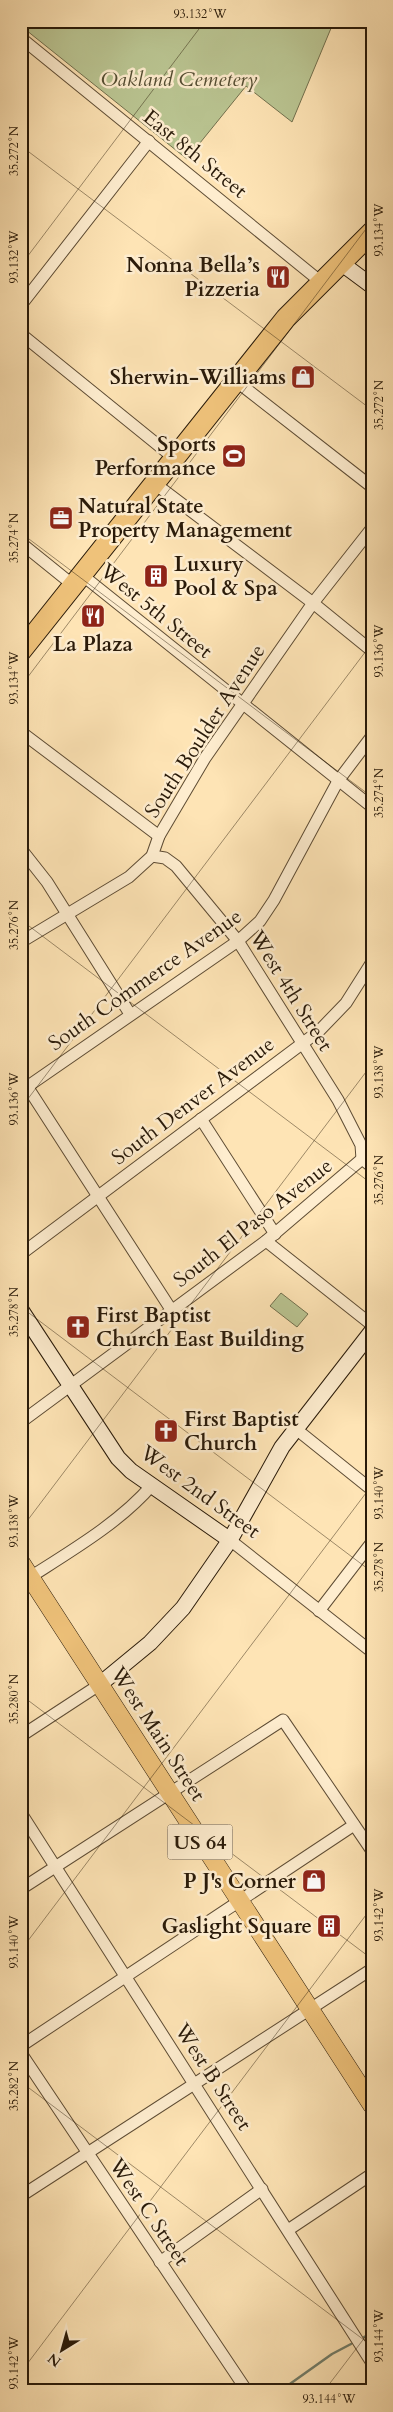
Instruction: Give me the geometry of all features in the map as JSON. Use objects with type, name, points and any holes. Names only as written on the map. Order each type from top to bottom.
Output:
[{"type":"highway","points":[[21,651],[286,318],[372,232]]},
{"type":"main road","name":"West Main Street","points":[[24,1574],[169,1792],[372,2106]]},
{"type":"street","name":"East 8th Street","points":[[22,40],[321,282]]},
{"type":"street","points":[[21,305],[149,141]]},
{"type":"street","points":[[341,263],[372,286]]},
{"type":"street","points":[[21,334],[174,458]]},
{"type":"street","points":[[236,381],[371,484]]},
{"type":"street","points":[[154,483],[313,603],[372,651]]},
{"type":"street","name":"South Boulder Avenue","points":[[21,942],[129,877],[152,856],[159,836],[205,758],[313,603],[372,528]]},
{"type":"street","name":"West 5th Street","points":[[21,543],[78,580],[243,705],[372,807]]},
{"type":"street","points":[[21,732],[159,836]]},
{"type":"street","name":"South Commerce Avenue","points":[[23,1085],[238,941],[260,921],[274,900],[338,781],[372,736]]},
{"type":"street","points":[[21,849],[47,882],[130,1014]]},
{"type":"street","name":"West 4th Street","points":[[152,856],[165,858],[176,866],[238,941],[338,1100],[361,1145],[362,1159]]},
{"type":"street","name":"South Denver Avenue","points":[[21,1254],[334,1018],[346,1004],[372,962]]},
{"type":"street","points":[[23,1085],[172,1310]]},
{"type":"street","points":[[200,1119],[270,1238],[372,1325]]},
{"type":"street","points":[[362,1159],[372,1166]]},
{"type":"street","name":"South El Paso Avenue","points":[[21,1422],[270,1238],[362,1159]]},
{"type":"street","name":"West 2nd Street","points":[[21,1310],[118,1458],[131,1471],[230,1540],[372,1652]]},
{"type":"street","points":[[21,1736],[99,1685],[150,1643],[183,1608],[230,1540],[282,1447],[372,1331]]},
{"type":"street","points":[[296,1428],[372,1490]]},
{"type":"street","points":[[24,1574],[111,1522],[130,1508],[152,1485]]},
{"type":"street","points":[[319,1611],[372,1542]]},
{"type":"street","points":[[21,1889],[169,1792],[284,1720],[372,1851]]},
{"type":"street","name":"West B Street","points":[[21,1813],[372,2363]]},
{"type":"street","points":[[21,2046],[354,1825]]},
{"type":"street","points":[[21,2196],[88,2154],[194,2082],[372,1969]]},
{"type":"street","name":"West C Street","points":[[21,2052],[247,2391]]},
{"type":"street","points":[[288,2230],[372,2174]]},
{"type":"street","points":[[160,2262],[262,2189]]},
{"type":"green space","name":"Oakland Cemetery","points":[[21,21],[334,21],[292,122],[246,86],[187,159],[21,26]]},
{"type":"green space","points":[[281,1293],[308,1314],[297,1327],[270,1306]]},
{"type":"waterway","points":[[364,2337],[372,2333]]},
{"type":"waterway","points":[[280,2391],[332,2354],[351,2344]]},
{"type":"railway","points":[[21,2369],[31,2391]]},
{"type":"place","name":"Nonna Bella’s Pizzeria","points":[[278,277]]},
{"type":"place","name":"Sherwin-Williams","points":[[303,377]]},
{"type":"place","name":"Sports Performance","points":[[234,456]]},
{"type":"place","name":"Natural State Property Management","points":[[61,518]]},
{"type":"place","name":"Luxury Pool & Spa","points":[[156,576]]},
{"type":"place","name":"La Plaza","points":[[93,616]]},
{"type":"place","name":"First Baptist Church East Building","points":[[78,1327]]},
{"type":"place","name":"First Baptist Church","points":[[166,1431]]},
{"type":"place","name":"P J's Corner","points":[[314,1881]]},
{"type":"place","name":"Gaslight Square","points":[[329,1926]]}]
